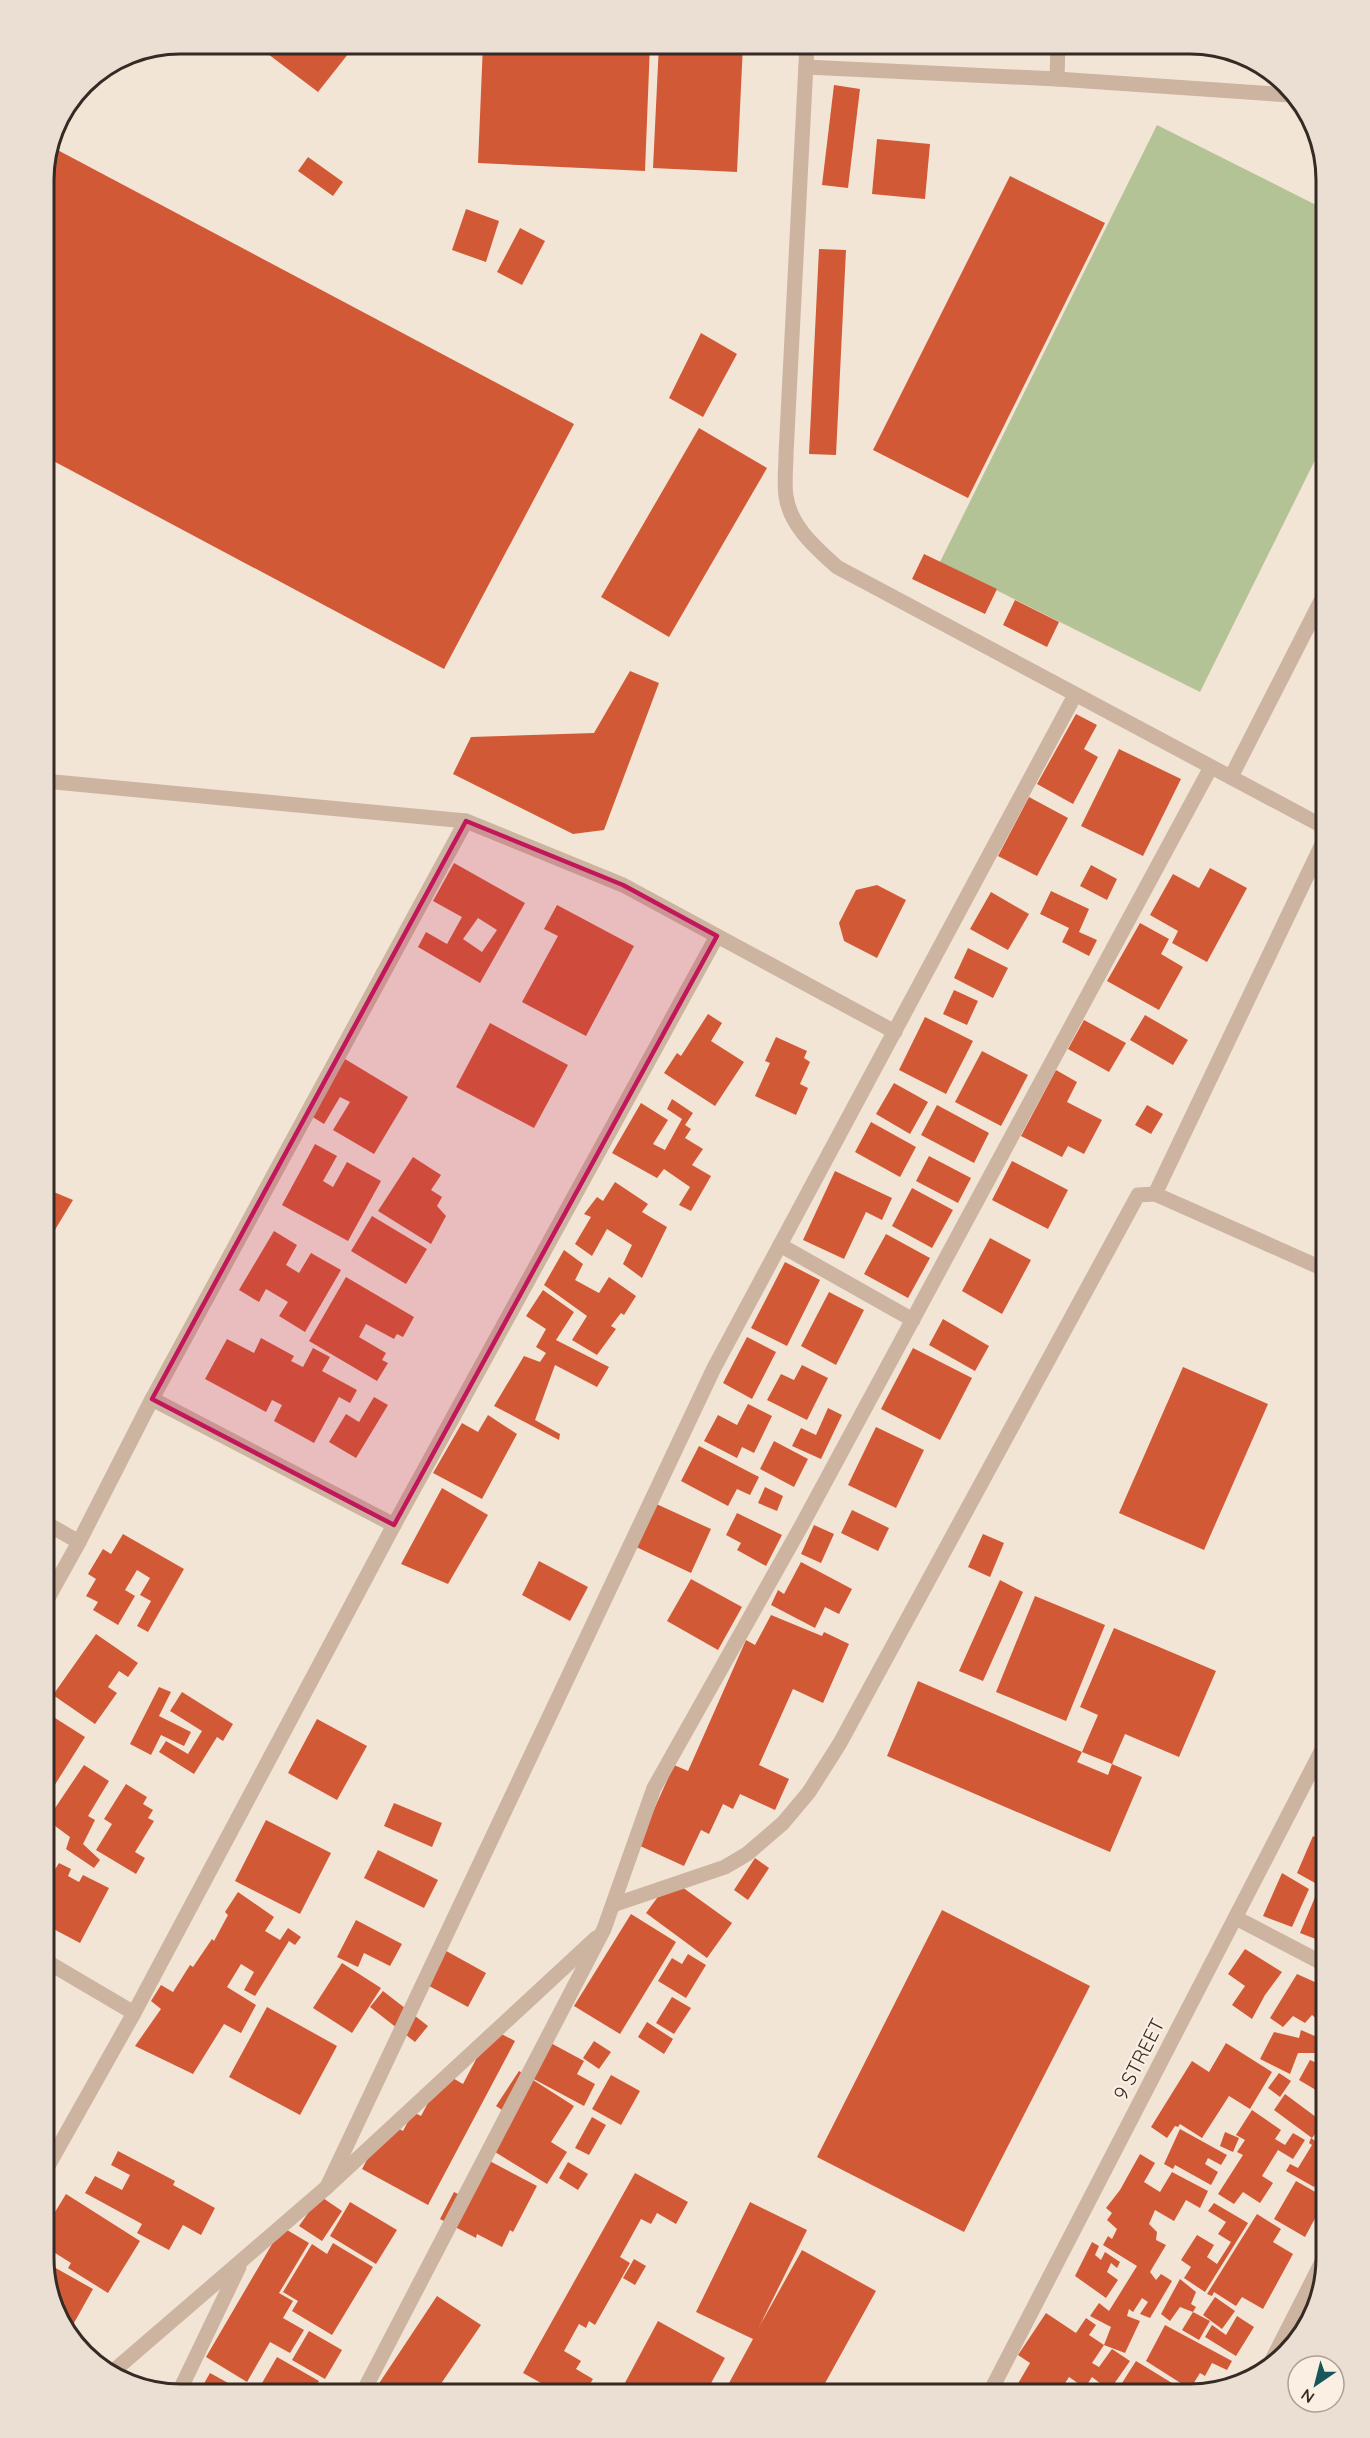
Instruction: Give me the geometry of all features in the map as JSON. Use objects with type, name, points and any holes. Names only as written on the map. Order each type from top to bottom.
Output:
[{"type":"street","points":[[807,54],[786,454],[786,497],[796,523],[813,545],[837,567],[1316,823]]},
{"type":"street","points":[[1058,54],[1058,80]]},
{"type":"street","points":[[806,67],[1283,95]]},
{"type":"street","points":[[1231,777],[1316,611]]},
{"type":"street","points":[[327,2187],[714,1368],[1075,695]]},
{"type":"street","points":[[367,2384],[604,1929],[654,1788],[797,1534],[1211,767]]},
{"type":"street","points":[[54,782],[466,821],[623,885],[895,1032]]},
{"type":"street","points":[[54,1587],[152,1399],[466,821]]},
{"type":"street","points":[[1155,1194],[1316,857]]},
{"type":"street","points":[[54,2155],[134,2013],[394,1525],[717,936]]},
{"type":"street","points":[[613,1905],[725,1867],[747,1854],[783,1823],[809,1792],[840,1743],[1138,1195],[1155,1194],[1316,1266]]},
{"type":"street","points":[[780,1245],[913,1320]]},
{"type":"street","points":[[152,1399],[394,1525]]},
{"type":"street","points":[[54,1528],[79,1542]]},
{"type":"street","name":"9 STREET","points":[[994,2384],[1316,1762]]},
{"type":"street","points":[[1236,1918],[1316,1960]]},
{"type":"street","points":[[118,2367],[327,2187],[604,1929]]},
{"type":"street","points":[[54,1966],[134,2013]]},
{"type":"street","points":[[183,2384],[242,2261]]},
{"type":"street","points":[[1278,2348],[1315,2277]]},
{"type":"highlighted area","points":[[466,821],[623,885],[717,936],[394,1525],[152,1399]]},
{"type":"green space","points":[[1157,125],[1316,205],[1316,458],[1200,692],[940,562]]},
{"type":"building","points":[[268,54],[348,54],[318,92]]},
{"type":"building","points":[[483,54],[650,54],[645,171],[478,163]]},
{"type":"building","points":[[659,54],[743,54],[737,172],[653,168]]},
{"type":"building","points":[[834,85],[860,89],[848,188],[822,185]]},
{"type":"building","points":[[877,139],[930,144],[925,199],[872,194]]},
{"type":"building","points":[[58,150],[574,424],[444,669],[54,461],[54,172]]},
{"type":"building","points":[[308,157],[343,182],[333,196],[298,171]]},
{"type":"building","points":[[1010,176],[1105,223],[968,498],[873,450]]},
{"type":"building","points":[[466,209],[499,221],[486,262],[452,250]]},
{"type":"building","points":[[520,228],[545,241],[522,285],[497,272]]},
{"type":"building","points":[[819,249],[846,250],[836,455],[809,454]]},
{"type":"building","points":[[701,333],[737,354],[703,417],[669,398]]},
{"type":"building","points":[[699,428],[767,468],[669,637],[601,597]]},
{"type":"building","points":[[924,554],[997,589],[985,614],[912,579]]},
{"type":"building","points":[[1015,600],[1059,622],[1047,647],[1003,625]]},
{"type":"building","points":[[630,671],[659,683],[604,830],[573,834],[453,774],[471,737],[594,733]]},
{"type":"building","points":[[1076,714],[1097,725],[1084,749],[1098,757],[1073,804],[1037,784]]},
{"type":"building","points":[[1119,749],[1181,779],[1143,856],[1081,826]]},
{"type":"building","points":[[1029,797],[1068,818],[1037,876],[998,856]]},
{"type":"building","points":[[454,863],[525,903],[480,983],[418,947],[426,932],[447,944],[462,917],[433,901]],"holes":[[[478,918],[497,930],[482,952],[463,939]]]},
{"type":"building","points":[[1091,865],[1117,879],[1107,900],[1080,886]]},
{"type":"building","points":[[1210,868],[1247,888],[1207,962],[1172,943],[1178,931],[1150,915],[1173,874],[1199,888]]},
{"type":"building","points":[[877,885],[906,900],[877,958],[844,941],[839,923],[856,890]]},
{"type":"building","points":[[1051,891],[1089,909],[1079,932],[1097,940],[1089,956],[1062,942],[1069,928],[1040,914]]},
{"type":"building","points":[[991,892],[1029,914],[1008,950],[970,929]]},
{"type":"building","points":[[557,905],[634,946],[586,1036],[522,1002],[558,936],[544,929]]},
{"type":"building","points":[[1140,923],[1169,939],[1161,954],[1183,967],[1159,1010],[1107,981]]},
{"type":"building","points":[[968,948],[1008,968],[993,998],[954,978]]},
{"type":"building","points":[[954,990],[978,1001],[967,1025],[943,1014]]},
{"type":"building","points":[[708,1014],[722,1023],[711,1041],[744,1062],[715,1106],[664,1073],[677,1053],[681,1056]]},
{"type":"building","points":[[1145,1015],[1188,1040],[1173,1065],[1130,1040]]},
{"type":"building","points":[[925,1017],[973,1041],[946,1094],[899,1070]]},
{"type":"building","points":[[1084,1020],[1126,1043],[1109,1072],[1068,1049]]},
{"type":"building","points":[[490,1023],[568,1065],[534,1128],[456,1087]]},
{"type":"building","points":[[776,1037],[807,1051],[804,1058],[810,1062],[800,1084],[808,1088],[796,1115],[755,1096],[770,1063],[765,1061]]},
{"type":"building","points":[[982,1051],[1028,1075],[1001,1126],[955,1102]]},
{"type":"building","points":[[345,1059],[408,1097],[374,1154],[333,1130],[350,1102],[340,1097],[324,1124],[311,1116]]},
{"type":"building","points":[[1056,1070],[1077,1082],[1067,1102],[1102,1120],[1084,1154],[1068,1146],[1062,1157],[1021,1136]]},
{"type":"building","points":[[894,1083],[928,1102],[910,1134],[876,1114]]},
{"type":"building","points":[[672,1099],[693,1113],[685,1125],[691,1129],[685,1138],[703,1149],[692,1165],[711,1176],[691,1211],[679,1205],[690,1187],[664,1169],[657,1178],[612,1153],[641,1103],[668,1120],[653,1144],[665,1150],[682,1119],[667,1109]]},
{"type":"building","points":[[937,1105],[989,1133],[974,1163],[921,1135]]},
{"type":"building","points":[[1147,1105],[1163,1114],[1151,1134],[1135,1125]]},
{"type":"building","points":[[871,1122],[916,1147],[900,1177],[855,1152]]},
{"type":"building","points":[[315,1144],[337,1156],[323,1181],[333,1187],[347,1162],[381,1181],[348,1241],[282,1205]]},
{"type":"building","points":[[929,1156],[971,1178],[958,1203],[916,1181]]},
{"type":"building","points":[[413,1157],[441,1175],[431,1190],[442,1197],[437,1206],[446,1216],[431,1244],[378,1211]]},
{"type":"building","points":[[1012,1161],[1068,1190],[1048,1229],[992,1200]]},
{"type":"building","points":[[835,1171],[892,1198],[882,1220],[866,1212],[844,1259],[803,1240]]},
{"type":"building","points":[[615,1182],[648,1204],[642,1212],[667,1227],[642,1278],[623,1264],[632,1245],[607,1229],[592,1256],[575,1244],[591,1217],[584,1214],[597,1197],[603,1201]]},
{"type":"building","points":[[912,1188],[953,1210],[932,1248],[892,1226]]},
{"type":"building","points":[[54,1192],[73,1200],[54,1231]]},
{"type":"building","points":[[372,1216],[427,1249],[406,1284],[351,1251]]},
{"type":"building","points":[[274,1231],[297,1245],[286,1265],[299,1273],[311,1253],[341,1270],[305,1332],[279,1316],[288,1302],[266,1289],[259,1302],[239,1290]]},
{"type":"building","points":[[886,1234],[930,1258],[908,1298],[864,1274]]},
{"type":"building","points":[[990,1238],[1031,1260],[1002,1314],[962,1291]]},
{"type":"building","points":[[564,1250],[583,1264],[575,1280],[599,1293],[609,1277],[636,1296],[624,1315],[621,1313],[611,1326],[616,1329],[597,1355],[572,1340],[587,1316],[544,1285]]},
{"type":"building","points":[[785,1262],[820,1280],[787,1346],[751,1328]]},
{"type":"building","points":[[346,1277],[414,1317],[403,1337],[397,1334],[394,1339],[366,1324],[359,1337],[386,1353],[382,1360],[388,1363],[377,1381],[309,1341]]},
{"type":"building","points":[[543,1290],[574,1312],[556,1340],[609,1367],[597,1387],[555,1365],[535,1420],[560,1434],[559,1440],[494,1406],[524,1356],[540,1362],[546,1353],[536,1347],[546,1329],[526,1316]]},
{"type":"building","points":[[829,1292],[864,1310],[836,1365],[801,1346]]},
{"type":"building","points":[[943,1319],[989,1346],[975,1371],[929,1345]]},
{"type":"building","points":[[747,1337],[776,1352],[752,1399],[723,1383]]},
{"type":"building","points":[[261,1338],[294,1356],[291,1361],[303,1367],[313,1348],[330,1357],[322,1371],[357,1390],[350,1403],[339,1397],[314,1443],[274,1421],[282,1405],[272,1400],[266,1412],[205,1379],[227,1339],[254,1353]]},
{"type":"building","points":[[913,1348],[972,1378],[940,1440],[881,1409]]},
{"type":"building","points":[[802,1365],[828,1378],[807,1420],[767,1400],[781,1374],[794,1380]]},
{"type":"building","points":[[1183,1367],[1268,1404],[1204,1550],[1119,1513]]},
{"type":"building","points":[[374,1397],[388,1405],[356,1458],[329,1442],[346,1414],[359,1422]]},
{"type":"building","points":[[748,1404],[772,1416],[754,1453],[742,1447],[737,1458],[704,1441],[718,1415],[737,1425]]},
{"type":"building","points":[[828,1408],[842,1415],[821,1459],[792,1446],[801,1428],[816,1435]]},
{"type":"building","points":[[488,1415],[517,1434],[482,1499],[433,1473],[462,1423],[478,1432]]},
{"type":"building","points":[[876,1427],[924,1450],[896,1508],[848,1485]]},
{"type":"building","points":[[774,1441],[808,1459],[794,1487],[760,1469]]},
{"type":"building","points":[[699,1446],[759,1477],[750,1495],[737,1489],[728,1506],[681,1481]]},
{"type":"building","points":[[765,1487],[783,1496],[777,1511],[758,1503]]},
{"type":"building","points":[[442,1488],[488,1515],[448,1584],[401,1564]]},
{"type":"building","points":[[652,1502],[711,1529],[691,1573],[632,1545]]},
{"type":"building","points":[[852,1510],[889,1528],[878,1551],[841,1533]]},
{"type":"building","points":[[737,1513],[782,1535],[766,1566],[737,1550],[741,1543],[726,1535]]},
{"type":"building","points":[[814,1525],[834,1534],[821,1563],[801,1554]]},
{"type":"building","points":[[123,1534],[184,1569],[148,1632],[137,1626],[151,1601],[140,1595],[150,1578],[137,1570],[125,1590],[135,1596],[118,1625],[93,1610],[98,1602],[86,1596],[96,1579],[88,1574],[103,1549],[111,1554]]},
{"type":"building","points":[[983,1534],[1004,1543],[990,1577],[968,1567]]},
{"type":"building","points":[[539,1561],[588,1587],[570,1621],[522,1595]]},
{"type":"building","points":[[801,1562],[852,1589],[839,1614],[825,1607],[815,1628],[771,1605],[778,1590],[784,1594]]},
{"type":"building","points":[[691,1579],[742,1607],[718,1650],[667,1621]]},
{"type":"building","points":[[1000,1580],[1023,1592],[983,1681],[959,1671]]},
{"type":"building","points":[[1035,1596],[1105,1625],[1066,1721],[996,1692]]},
{"type":"building","points":[[771,1615],[822,1636],[824,1632],[849,1644],[823,1703],[793,1689],[759,1765],[789,1779],[775,1810],[740,1794],[733,1809],[723,1804],[709,1834],[701,1830],[684,1866],[638,1845],[674,1765],[688,1771],[746,1640],[755,1645]]},
{"type":"building","points":[[1114,1628],[1216,1671],[1179,1757],[1125,1734],[1112,1764],[1082,1752],[1098,1715],[1080,1707]]},
{"type":"building","points":[[96,1634],[138,1663],[128,1677],[119,1671],[108,1687],[117,1693],[95,1724],[54,1694]]},
{"type":"building","points":[[918,1681],[1082,1752],[1077,1762],[1108,1775],[1112,1764],[1142,1777],[1110,1852],[887,1756]]},
{"type":"building","points":[[159,1687],[171,1692],[159,1716],[191,1732],[184,1746],[161,1735],[151,1755],[130,1744]]},
{"type":"building","points":[[182,1692],[233,1724],[223,1741],[217,1737],[194,1774],[159,1752],[166,1741],[188,1754],[202,1731],[170,1711]]},
{"type":"building","points":[[54,1717],[85,1737],[54,1786]]},
{"type":"building","points":[[317,1719],[367,1746],[337,1800],[288,1773]]},
{"type":"building","points":[[84,1765],[109,1781],[88,1816],[95,1820],[83,1844],[100,1860],[94,1868],[66,1849],[70,1837],[54,1825],[54,1810]]},
{"type":"building","points":[[126,1784],[147,1797],[143,1804],[153,1810],[148,1818],[154,1821],[135,1852],[145,1858],[136,1874],[96,1850],[112,1824],[104,1819]]},
{"type":"building","points":[[394,1803],[442,1823],[432,1847],[384,1826]]},
{"type":"building","points":[[266,1820],[331,1853],[300,1914],[235,1881]]},
{"type":"building","points":[[1313,1836],[1316,1838],[1316,1883],[1297,1873]]},
{"type":"building","points":[[378,1850],[438,1880],[424,1908],[364,1878]]},
{"type":"building","points":[[755,1858],[769,1868],[748,1900],[734,1890]]},
{"type":"building","points":[[59,1863],[71,1869],[68,1876],[79,1882],[83,1875],[109,1888],[80,1943],[54,1929],[54,1871]]},
{"type":"building","points":[[1282,1873],[1309,1889],[1292,1927],[1263,1916]]},
{"type":"building","points":[[671,1879],[732,1923],[707,1958],[646,1913]]},
{"type":"building","points":[[238,1892],[274,1917],[265,1931],[280,1940],[288,1928],[301,1937],[295,1945],[289,1941],[255,1996],[244,1990],[254,1972],[241,1964],[227,1987],[256,2005],[241,2033],[224,2024],[193,2074],[135,2046],[161,2009],[151,2001],[161,1985],[173,1992],[190,1965],[193,1967],[212,1939],[214,1941],[228,1915],[225,1912]]},
{"type":"building","points":[[1316,1895],[1316,1939],[1300,1933]]},
{"type":"building","points":[[942,1910],[1090,1986],[964,2232],[817,2157]]},
{"type":"building","points":[[631,1914],[676,1942],[620,2034],[574,2006]]},
{"type":"building","points":[[356,1920],[402,1944],[390,1966],[364,1953],[358,1967],[337,1957]]},
{"type":"building","points":[[439,1947],[486,1973],[468,2007],[420,1981]]},
{"type":"building","points":[[1245,1949],[1282,1972],[1265,1995],[1252,2019],[1232,2005],[1245,1986],[1228,1974]]},
{"type":"building","points":[[688,1954],[706,1965],[686,1998],[658,1981],[672,1958],[682,1964]]},
{"type":"building","points":[[342,1963],[381,1988],[352,2033],[313,2008]]},
{"type":"building","points":[[1297,1974],[1316,1983],[1316,2018],[1312,2015],[1305,2023],[1293,2016],[1283,2027],[1270,2018]]},
{"type":"building","points":[[383,1991],[428,2026],[415,2042],[370,2007]]},
{"type":"building","points":[[672,1997],[691,2008],[674,2034],[656,2023]]},
{"type":"building","points":[[267,2007],[337,2046],[300,2115],[229,2077]]},
{"type":"building","points":[[647,2022],[673,2039],[664,2054],[638,2037]]},
{"type":"building","points":[[492,2029],[515,2041],[428,2205],[362,2169],[387,2122],[403,2131],[413,2112],[421,2116],[444,2073],[463,2084]]},
{"type":"building","points":[[1301,2030],[1316,2037],[1316,2052],[1298,2053],[1290,2074],[1260,2059],[1274,2032],[1299,2038]]},
{"type":"building","points":[[547,2041],[584,2061],[577,2074],[595,2084],[584,2106],[528,2076]]},
{"type":"building","points":[[594,2041],[611,2052],[599,2069],[583,2058]]},
{"type":"building","points":[[1226,2043],[1272,2072],[1250,2109],[1229,2096],[1202,2138],[1180,2124],[1178,2127],[1175,2126],[1167,2138],[1151,2127],[1192,2061],[1209,2072]]},
{"type":"building","points":[[1310,2060],[1316,2063],[1316,2090],[1299,2080]]},
{"type":"building","points":[[519,2071],[574,2106],[551,2142],[567,2152],[547,2184],[487,2147],[508,2114],[496,2106]]},
{"type":"building","points":[[1279,2073],[1291,2081],[1280,2097],[1268,2088]]},
{"type":"building","points":[[611,2075],[640,2091],[621,2125],[592,2109]]},
{"type":"building","points":[[1285,2094],[1316,2117],[1316,2133],[1312,2138],[1274,2110]]},
{"type":"building","points":[[1252,2110],[1281,2130],[1275,2139],[1285,2145],[1293,2133],[1305,2140],[1293,2159],[1278,2150],[1262,2176],[1273,2183],[1260,2203],[1243,2192],[1234,2204],[1218,2194],[1243,2155],[1237,2152],[1245,2140],[1236,2135]]},
{"type":"building","points":[[592,2117],[606,2125],[589,2155],[575,2148]]},
{"type":"building","points":[[1180,2129],[1227,2155],[1221,2165],[1208,2158],[1205,2164],[1218,2172],[1211,2185],[1175,2165],[1173,2169],[1164,2164]]},
{"type":"building","points":[[1225,2132],[1239,2138],[1233,2152],[1220,2146]]},
{"type":"building","points":[[1311,2138],[1316,2141],[1316,2183],[1314,2187],[1286,2171],[1290,2164],[1298,2168],[1312,2145],[1309,2143]]},
{"type":"building","points":[[118,2151],[175,2181],[173,2185],[215,2208],[201,2235],[183,2225],[169,2250],[137,2233],[142,2224],[85,2193],[95,2176],[122,2190],[130,2175],[111,2165]]},
{"type":"building","points":[[1140,2154],[1155,2163],[1144,2182],[1160,2192],[1172,2172],[1208,2191],[1200,2208],[1186,2200],[1174,2221],[1155,2210],[1149,2224],[1157,2232],[1156,2240],[1166,2245],[1150,2272],[1156,2280],[1161,2274],[1172,2281],[1150,2318],[1140,2314],[1148,2302],[1142,2298],[1133,2312],[1129,2309],[1127,2316],[1140,2321],[1125,2353],[1104,2345],[1111,2327],[1090,2316],[1099,2303],[1109,2311],[1137,2266],[1103,2245],[1108,2236],[1112,2239],[1117,2229],[1107,2220],[1112,2213],[1106,2208],[1120,2190]]},
{"type":"building","points":[[484,2158],[537,2186],[513,2232],[510,2230],[502,2247],[477,2234],[476,2238],[440,2219],[454,2192],[464,2197]]},
{"type":"building","points":[[568,2162],[588,2174],[578,2190],[559,2178]]},
{"type":"building","points":[[635,2173],[688,2202],[676,2224],[657,2213],[651,2224],[641,2219],[620,2257],[630,2263],[595,2325],[589,2321],[586,2328],[579,2324],[564,2351],[581,2361],[576,2369],[593,2379],[590,2384],[543,2384],[523,2373]]},
{"type":"building","points":[[1296,2181],[1316,2192],[1316,2217],[1305,2237],[1274,2219]]},
{"type":"building","points":[[66,2194],[140,2241],[108,2293],[68,2268],[71,2263],[54,2252],[54,2214]]},
{"type":"building","points":[[320,2196],[342,2211],[322,2241],[299,2226]]},
{"type":"building","points":[[350,2202],[397,2230],[376,2264],[330,2236]]},
{"type":"building","points":[[750,2202],[807,2230],[759,2327],[802,2250],[876,2291],[825,2384],[728,2384],[753,2339],[696,2312]]},
{"type":"building","points":[[1214,2203],[1248,2223],[1205,2292],[1184,2278],[1191,2267],[1181,2260],[1197,2235],[1214,2245],[1207,2257],[1217,2264],[1231,2242],[1218,2234],[1226,2222],[1208,2211]]},
{"type":"building","points":[[1257,2214],[1281,2229],[1273,2242],[1293,2254],[1263,2309],[1242,2297],[1236,2306],[1214,2292],[1212,2296],[1207,2294]]},
{"type":"building","points":[[282,2227],[309,2243],[279,2293],[293,2301],[283,2318],[304,2330],[290,2353],[270,2342],[247,2382],[206,2357]]},
{"type":"building","points":[[1092,2242],[1099,2246],[1095,2255],[1101,2260],[1105,2252],[1120,2262],[1117,2268],[1111,2263],[1107,2272],[1118,2280],[1106,2298],[1075,2276]]},
{"type":"building","points":[[333,2243],[373,2267],[332,2335],[292,2311],[298,2301],[283,2292],[312,2244],[327,2254]]},
{"type":"building","points":[[634,2259],[646,2266],[635,2285],[623,2278]]},
{"type":"building","points":[[55,2267],[93,2289],[73,2325],[61,2298]]},
{"type":"building","points":[[1180,2279],[1196,2292],[1191,2304],[1196,2307],[1193,2312],[1180,2307],[1170,2321],[1161,2314]]},
{"type":"building","points":[[437,2296],[481,2325],[441,2384],[379,2384]]},
{"type":"building","points":[[1215,2297],[1235,2311],[1222,2329],[1203,2315]]},
{"type":"building","points":[[1306,2307],[1295,2328],[1291,2331]]},
{"type":"building","points":[[1193,2312],[1210,2321],[1199,2340],[1182,2330]]},
{"type":"building","points":[[1046,2313],[1076,2333],[1086,2318],[1096,2325],[1089,2335],[1104,2345],[1092,2363],[1099,2367],[1112,2349],[1130,2361],[1114,2384],[1101,2384],[1092,2377],[1088,2384],[1079,2384],[1069,2377],[1064,2384],[1018,2384],[1030,2363],[1018,2355]]},
{"type":"building","points":[[1237,2316],[1254,2327],[1236,2356],[1205,2337],[1212,2325],[1226,2335]]},
{"type":"building","points":[[658,2321],[725,2358],[711,2384],[624,2384]]},
{"type":"building","points":[[1165,2325],[1232,2361],[1227,2370],[1212,2363],[1205,2376],[1200,2373],[1193,2384],[1182,2384],[1146,2361]]},
{"type":"building","points":[[309,2331],[342,2350],[325,2379],[292,2360]]},
{"type":"building","points":[[277,2357],[319,2381],[317,2384],[261,2384]]},
{"type":"building","points":[[1136,2361],[1174,2384],[1121,2384]]},
{"type":"building","points":[[210,2373],[230,2384],[204,2384]]}]
